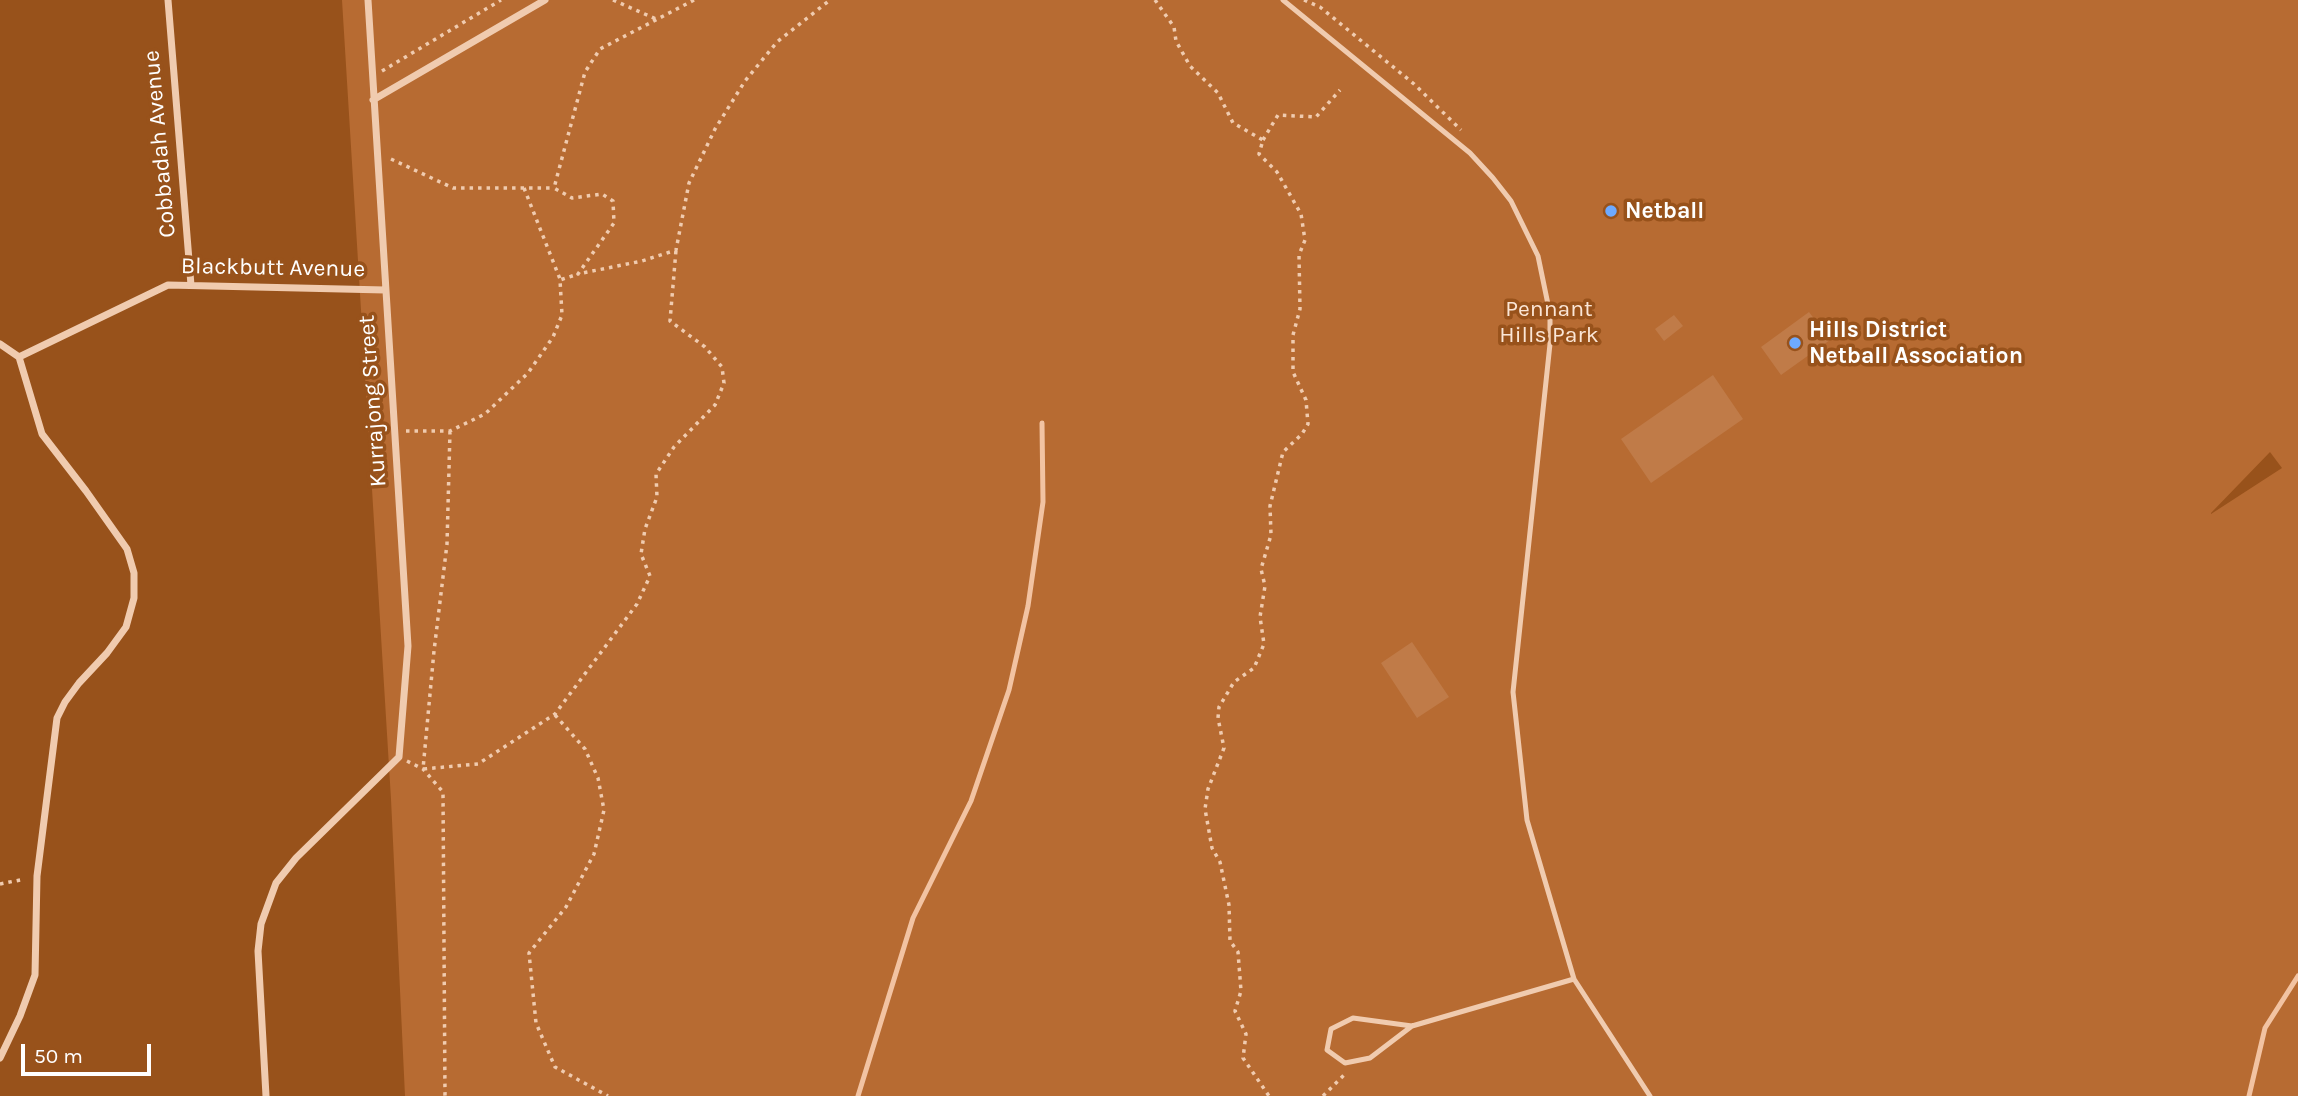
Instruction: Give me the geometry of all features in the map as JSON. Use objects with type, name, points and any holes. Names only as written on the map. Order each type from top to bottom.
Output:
[{"type":"street","name":"Cobbadah Avenue","points":[[168,0],[191,285]]},
{"type":"street","name":"Kurrajong Street","points":[[368,0],[408,646],[399,757]]},
{"type":"street","points":[[373,100],[545,0]]},
{"type":"street","name":"Blackbutt Avenue","points":[[19,357],[167,285],[385,290]]},
{"type":"street","points":[[0,344],[19,357],[42,433],[127,549],[134,573],[134,598],[126,627],[107,653],[79,683],[57,718],[37,876],[35,975],[20,1016],[0,1058]]},
{"type":"street","points":[[266,1096],[258,951],[261,924],[276,883],[296,858],[399,757]]},
{"type":"lane","points":[[1284,0],[1470,153],[1511,201],[1538,256],[1550,314],[1550,344],[1513,692],[1527,820],[1574,979],[1650,1096]]},
{"type":"lane","points":[[1412,1026],[1353,1018],[1331,1029],[1326,1050],[1345,1063],[1370,1058],[1412,1026],[1574,979]]},
{"type":"path","points":[[372,77],[500,0]]},
{"type":"path","points":[[613,0],[656,19]]},
{"type":"path","points":[[554,188],[585,72],[600,49],[694,0]]},
{"type":"path","points":[[423,769],[478,764],[555,714],[637,604],[650,576],[641,554],[645,529],[657,497],[656,474],[674,447],[715,405],[724,383],[722,367],[705,347],[670,321],[676,250],[689,183],[715,129],[745,81],[777,42],[830,0]]},
{"type":"path","points":[[1155,0],[1174,27],[1176,41],[1190,66],[1218,93],[1233,123],[1263,140]]},
{"type":"path","points":[[1269,1096],[1243,1058],[1247,1034],[1235,1011],[1241,991],[1238,952],[1230,941],[1229,905],[1220,862],[1212,848],[1205,809],[1208,789],[1224,748],[1218,718],[1219,707],[1234,682],[1254,668],[1264,644],[1260,617],[1265,586],[1261,569],[1271,535],[1270,506],[1283,452],[1303,434],[1308,424],[1306,400],[1293,372],[1293,335],[1300,309],[1299,255],[1305,240],[1301,214],[1277,173],[1259,153],[1263,140],[1278,115],[1316,117],[1340,90]]},
{"type":"path","points":[[376,152],[453,188],[554,188],[572,198],[602,194],[613,201],[614,223],[578,274]]},
{"type":"path","points":[[394,431],[450,431],[485,414],[528,373],[553,337],[562,314],[560,281],[524,187]]},
{"type":"path","points":[[560,281],[578,274],[642,261],[676,250]]},
{"type":"path","points":[[423,769],[447,544],[450,431]]},
{"type":"path","points":[[555,714],[585,749],[598,778],[604,810],[594,854],[566,908],[529,953],[536,1023],[555,1067],[608,1096]]},
{"type":"path","points":[[399,757],[423,769],[443,792],[445,1096]]},
{"type":"path","points":[[0,884],[37,876]]},
{"type":"path","points":[[1323,1096],[1360,1060]]},
{"type":"green space","name":"Pennant Hills Park","points":[[342,0],[2298,0],[2298,1096],[405,1096],[391,799]],"holes":[[[2270,452],[2282,468],[2211,514]]]},
{"type":"building","name":"Hills District Netball Association","points":[[1809,312],[1830,340],[1781,375],[1761,347]]},
{"type":"building","points":[[1674,315],[1683,326],[1664,341],[1655,329]]},
{"type":"building","points":[[1713,375],[1743,419],[1651,483],[1621,439]]},
{"type":"building","points":[[1412,642],[1449,697],[1417,718],[1381,663]]},
{"type":"waterway","points":[[858,1096],[913,918],[971,801],[1009,690],[1028,606],[1043,502],[1042,423]]},
{"type":"waterway","points":[[2249,1096],[2265,1028],[2298,976]]},
{"type":"place","name":"Netball","points":[[1611,211]]},
{"type":"place","name":"Hills District Netball Association","points":[[1795,343]]}]
